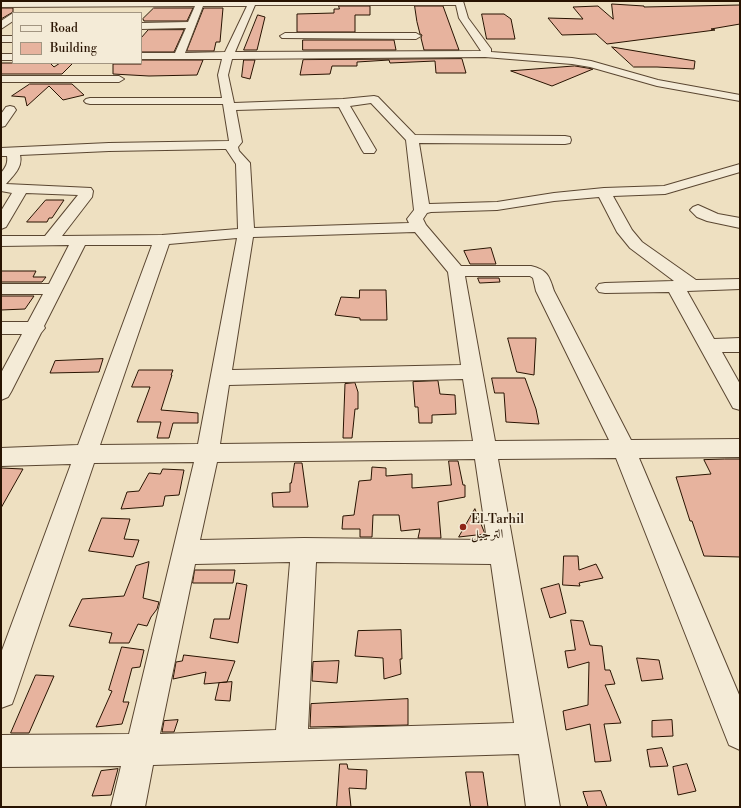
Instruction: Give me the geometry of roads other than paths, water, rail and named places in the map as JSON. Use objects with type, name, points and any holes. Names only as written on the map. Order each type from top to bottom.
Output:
[{"type":"street","points":[[1,4],[96,2],[124,4],[253,2],[289,7],[459,1],[464,18],[486,49],[485,54]]},
{"type":"street","points":[[178,56],[192,25],[200,2]]},
{"type":"street","points":[[7,152],[109,147],[231,146],[236,142],[223,75],[228,56],[253,2]]},
{"type":"street","points":[[19,12],[29,3]]},
{"type":"street","points":[[117,12],[124,4]]},
{"type":"street","points":[[1,18],[12,16]]},
{"type":"street","points":[[1,26],[12,18]]},
{"type":"street","points":[[282,55],[287,23]]},
{"type":"street","points":[[142,26],[192,25]]},
{"type":"street","points":[[413,25],[421,55]]},
{"type":"street","points":[[285,36],[416,36]]},
{"type":"street","points":[[1,39],[12,39]]},
{"type":"street","points":[[142,56],[485,54],[572,61],[591,64],[657,83],[740,98]]},
{"type":"street","points":[[1,57],[12,57]]},
{"type":"street","points":[[1,79],[119,79]]},
{"type":"street","points":[[90,101],[229,104],[343,103],[374,99],[412,139],[421,219],[456,271],[543,807]]},
{"type":"street","points":[[343,103],[370,150]]},
{"type":"street","points":[[1,122],[10,110]]},
{"type":"street","points":[[412,139],[564,140]]},
{"type":"street","points":[[128,807],[142,750],[207,454],[246,232],[243,163],[231,146]]},
{"type":"street","points":[[1,181],[12,168],[15,160],[7,152]]},
{"type":"street","points":[[1,241],[162,240],[421,219],[430,208],[497,206],[554,197],[604,192],[666,190],[740,168]]},
{"type":"street","points":[[1,187],[86,191],[85,197],[50,240]]},
{"type":"street","points":[[1,224],[21,189]]},
{"type":"street","points":[[604,192],[625,232],[636,245],[684,285],[709,346],[740,402]]},
{"type":"street","points":[[698,210],[706,216],[714,219],[740,223]]},
{"type":"street","points":[[4,381],[36,328],[80,240]]},
{"type":"street","points":[[1,693],[162,240]]},
{"type":"street","points":[[456,271],[526,271],[537,272],[541,276],[545,291],[624,449],[740,734]]},
{"type":"street","points":[[605,288],[740,284]]},
{"type":"street","points":[[1,289],[55,289]]},
{"type":"street","points":[[1,328],[36,328]]},
{"type":"street","points":[[709,346],[740,345]]},
{"type":"street","points":[[221,378],[473,372]]},
{"type":"street","points":[[1,457],[86,454],[740,448]]},
{"type":"street","points":[[185,552],[304,550],[502,552]]},
{"type":"street","points":[[291,745],[304,550]]},
{"type":"street","points":[[1,750],[142,750],[532,738]]},
{"type":"place","name":"El-Tarhil الترحيل","points":[[463,527]]}]
